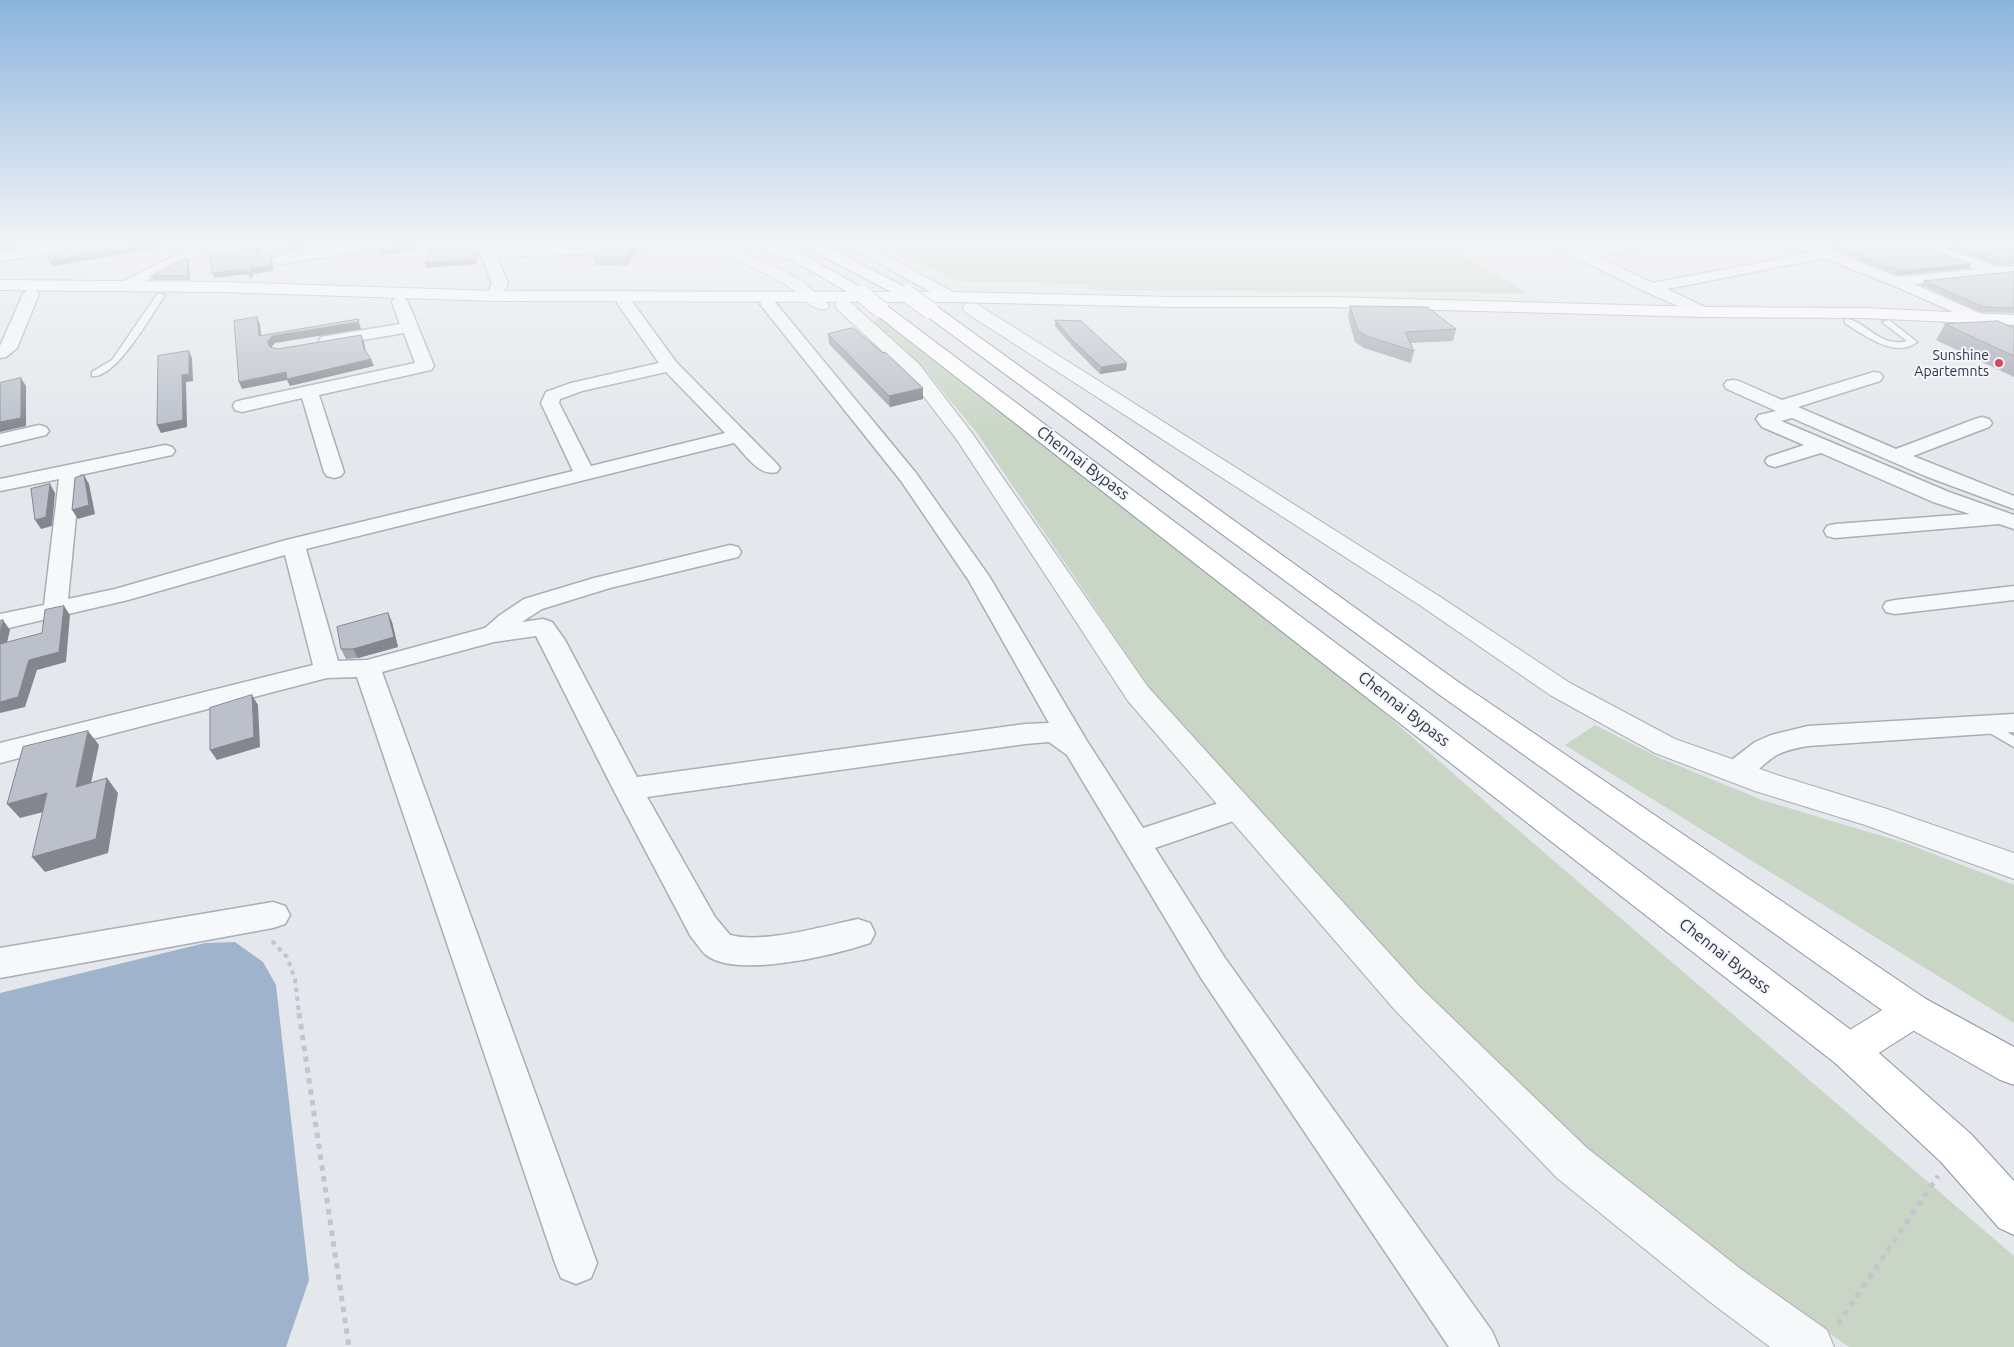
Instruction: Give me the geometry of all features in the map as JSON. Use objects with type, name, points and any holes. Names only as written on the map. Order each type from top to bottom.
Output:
[{"type":"main road","name":"Chennai Bypass","points":[[880,308],[1849,1051],[1956,1148],[2014,1213]]},
{"type":"main road","name":"Chennai Bypass","points":[[926,308],[1447,688],[1913,1011],[2014,1067]]},
{"type":"main road","points":[[965,308],[1703,312],[1819,317],[1848,321],[1984,320],[2014,325]]},
{"type":"main road","points":[[1340,308],[2014,320]]},
{"type":"main road","points":[[1849,1051],[1913,1011]]},
{"type":"street","points":[[0,353],[8,348],[25,308]]},
{"type":"street","points":[[242,406],[425,366],[402,308]]},
{"type":"street","points":[[628,308],[670,366],[770,468]]},
{"type":"street","points":[[771,308],[915,485],[981,581],[1077,748],[1213,968],[1476,1347]]},
{"type":"street","points":[[846,308],[912,368],[965,436],[1138,694],[1406,998],[1572,1163],[1726,1286],[1822,1339]]},
{"type":"street","points":[[971,308],[1430,601],[1560,689],[1665,746],[1735,772],[1894,823],[2014,866]]},
{"type":"street","points":[[1694,308],[1703,312]]},
{"type":"street","points":[[1956,308],[2014,334]]},
{"type":"street","points":[[309,344],[410,327]]},
{"type":"street","points":[[586,474],[550,403],[552,396],[577,387],[670,366]]},
{"type":"street","points":[[1874,377],[1787,409],[1766,419],[1769,423],[1941,497],[2010,515]]},
{"type":"street","points":[[1733,386],[1895,456],[1990,494],[2010,515]]},
{"type":"street","points":[[309,391],[334,472]]},
{"type":"street","points":[[1895,456],[1982,423]]},
{"type":"street","points":[[0,440],[39,431]]},
{"type":"street","points":[[0,622],[120,595],[294,545],[739,436]]},
{"type":"street","points":[[1775,461],[1821,446]]},
{"type":"street","points":[[0,485],[165,451]]},
{"type":"street","points":[[55,611],[70,470]]},
{"type":"street","points":[[1990,494],[2014,484]]},
{"type":"street","points":[[1835,531],[2010,515]]},
{"type":"street","points":[[294,545],[327,670]]},
{"type":"street","points":[[493,634],[509,620],[533,604],[602,583],[730,552]]},
{"type":"street","points":[[1895,607],[2014,593]]},
{"type":"street","points":[[0,753],[327,670],[367,668],[493,634],[542,626],[552,640],[628,789],[703,927],[720,946],[738,950],[764,952],[858,932]]},
{"type":"street","points":[[367,668],[576,1263]]},
{"type":"street","points":[[1735,772],[1765,749],[1781,742],[1808,736],[2014,723]]},
{"type":"street","points":[[628,789],[1025,734],[1055,732],[1077,748]]},
{"type":"street","points":[[1136,843],[1237,808]]},
{"type":"street","points":[[0,964],[268,925]]},
{"type":"lane","points":[[95,374],[115,362],[152,308]]},
{"type":"lane","points":[[1848,321],[1876,339],[1889,344],[1909,344],[1913,342],[1886,322]]},
{"type":"lane","points":[[1986,725],[2014,742]]},
{"type":"path","points":[[268,925],[271,940],[287,957],[295,979],[308,1080],[349,1347]]},
{"type":"path","points":[[1822,1339],[1956,1148]]},
{"type":"green space","points":[[878,318],[1348,681],[1489,805],[2014,1256],[2014,1347],[1849,1347],[1755,1280],[1584,1152],[1417,988],[1151,690],[977,433],[921,365],[873,323]]},
{"type":"green space","points":[[1595,725],[1660,758],[1762,800],[1905,843],[2014,885],[2014,1023],[1565,745]]},
{"type":"water","points":[[235,942],[263,962],[276,985],[309,1280],[286,1347],[0,1347],[0,993],[205,943]]},
{"type":"building","points":[[1351,308],[1428,308],[1456,329],[1405,332],[1414,351],[1366,336],[1358,330]]},
{"type":"building","points":[[257,317],[259,336],[358,319],[359,322],[272,336],[267,342],[270,347],[278,349],[361,335],[364,349],[371,359],[287,379],[286,372],[239,382],[234,321]]},
{"type":"building","points":[[1055,320],[1081,321],[1127,363],[1101,367],[1072,340]]},
{"type":"building","points":[[1998,321],[2014,328],[2014,356],[1945,324]]},
{"type":"building","points":[[853,328],[883,353],[885,352],[923,388],[889,396],[828,334]]},
{"type":"building","points":[[189,351],[189,374],[182,375],[183,420],[157,425],[158,356]]},
{"type":"building","points":[[21,378],[21,418],[0,422],[0,383]]},
{"type":"building","points":[[84,475],[89,505],[72,510],[75,478]]},
{"type":"building","points":[[50,484],[46,517],[35,520],[31,489]]},
{"type":"building","points":[[64,606],[59,652],[29,660],[18,697],[0,702],[0,644],[42,633],[45,610]]},
{"type":"building","points":[[388,613],[394,637],[353,649],[341,649],[337,627]]},
{"type":"building","points":[[3,620],[0,633],[0,621]]},
{"type":"building","points":[[252,695],[254,737],[210,750],[210,708]]},
{"type":"building","points":[[88,731],[76,787],[107,778],[96,839],[32,857],[47,793],[7,804],[23,747]]},
{"type":"place","name":"Sunshine Apartemnts","points":[[1999,363]]}]
